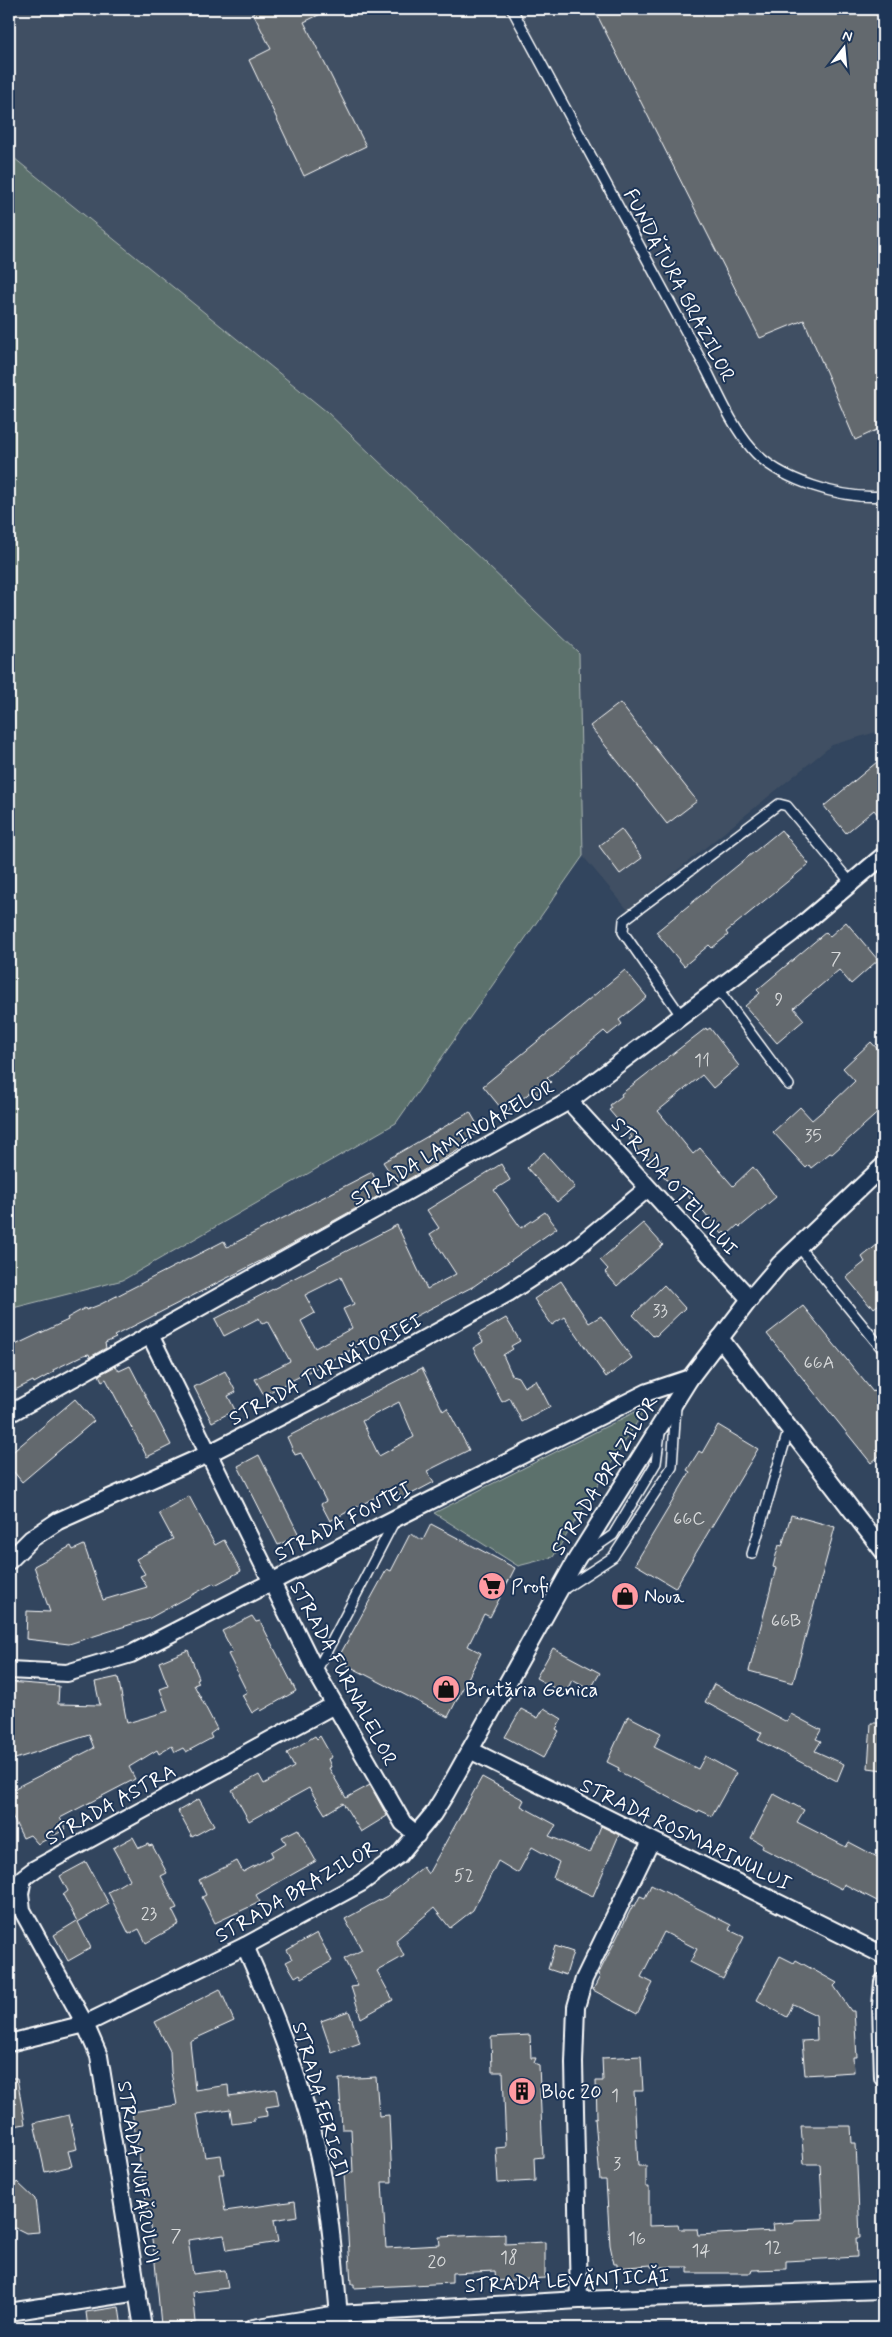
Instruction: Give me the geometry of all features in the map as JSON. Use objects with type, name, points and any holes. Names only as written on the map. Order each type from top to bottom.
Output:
[{"type":"street","name":"STRADA LAMINOARELOR","points":[[9,1414],[569,1101],[792,933],[883,856]]},
{"type":"street","name":"STRADA OȚELULUI","points":[[569,1101],[647,1189],[750,1299]]},
{"type":"street","name":"STRADA BRAZILOR","points":[[9,2043],[85,2024],[245,1946],[361,1883],[399,1855],[417,1835],[442,1800],[576,1560],[690,1378],[750,1299],[798,1246],[883,1166]]},
{"type":"street","name":"STRADA TURNĂTORIEI","points":[[9,1561],[32,1539],[58,1522],[208,1454],[383,1363],[508,1293],[571,1252],[647,1189]]},
{"type":"street","name":"STRADA FURNALELOR","points":[[151,1336],[316,1672],[403,1823],[417,1835]]},
{"type":"street","points":[[720,1338],[883,1551]]},
{"type":"street","name":"STRADA FONTEI","points":[[9,1670],[67,1673],[132,1654],[271,1581],[648,1392],[690,1378]]},
{"type":"street","name":"STRADA ASTRA","points":[[85,2024],[22,1910],[20,1894],[23,1878],[44,1864],[334,1705]]},
{"type":"street","name":"STRADA ROSMARINULUI","points":[[470,1750],[883,1955]]},
{"type":"street","points":[[579,2300],[574,2063],[576,2007],[584,1979],[651,1841]]},
{"type":"street","name":"STRADA FERIGII","points":[[245,1946],[272,2005],[313,2132],[326,2195],[339,2321]]},
{"type":"street","points":[[883,1982],[881,2006],[883,2078]]},
{"type":"street","name":"STRADA NUFĂRULUI","points":[[85,2024],[99,2056],[143,2328]]},
{"type":"street","name":"STRADA LEVĂNȚICĂI","points":[[253,2328],[579,2300],[883,2290]]},
{"type":"street","points":[[9,2312],[138,2292]]},
{"type":"lane","name":"FUNDĂTURA BRAZILOR","points":[[512,9],[706,369],[730,418],[753,451],[786,475],[830,492],[883,496]]},
{"type":"lane","points":[[682,1017],[623,932],[624,920],[778,804],[787,806],[851,883]]},
{"type":"lane","points":[[718,989],[789,1085]]},
{"type":"lane","points":[[798,1246],[883,1350]]},
{"type":"lane","points":[[558,1593],[614,1557],[672,1467],[677,1399]]},
{"type":"lane","points":[[752,1554],[789,1428]]},
{"type":"lane","points":[[316,1672],[396,1518]]},
{"type":"shaded area","points":[[9,9],[883,9],[883,730],[832,745],[628,910],[583,856],[579,653],[327,412],[9,154]]},
{"type":"green space","points":[[9,154],[327,412],[579,653],[583,856],[396,1123],[123,1280],[9,1309]]},
{"type":"green space","points":[[647,1406],[553,1557],[518,1566],[434,1513]]},
{"type":"building","points":[[251,9],[331,9],[304,22],[366,146],[304,176],[249,60],[271,49]]},
{"type":"building","points":[[594,9],[883,9],[883,427],[855,440],[804,320],[760,338]]},
{"type":"building","points":[[620,703],[697,801],[667,824],[590,726]]},
{"type":"building","points":[[883,757],[883,821],[874,810],[846,833],[824,806]]},
{"type":"building","points":[[621,829],[642,858],[620,874],[599,846]]},
{"type":"building","points":[[781,830],[809,864],[726,932],[728,935],[712,948],[709,945],[684,966],[656,932]]},
{"type":"building","points":[[846,922],[878,960],[851,984],[839,970],[794,1008],[804,1020],[777,1043],[745,1006],[760,993],[757,990],[826,932],[830,936]]},
{"type":"building","points":[[625,970],[647,997],[619,1020],[622,1024],[608,1035],[604,1031],[547,1078],[551,1082],[537,1094],[533,1090],[505,1113],[483,1086]]},
{"type":"building","points":[[706,1028],[707,1030],[710,1028],[739,1066],[713,1088],[702,1075],[658,1111],[693,1154],[700,1148],[733,1186],[753,1167],[776,1197],[740,1227],[738,1225],[727,1235],[724,1232],[722,1234],[675,1181],[671,1185],[648,1157],[646,1159],[629,1139],[632,1137],[609,1110],[612,1108],[610,1105],[622,1096],[621,1094]]},
{"type":"building","points":[[871,1042],[883,1055],[883,1108],[832,1154],[830,1153],[811,1168],[809,1165],[806,1168],[773,1132],[800,1107],[812,1120],[833,1102],[855,1081],[843,1068]]},
{"type":"building","points":[[470,1112],[481,1131],[466,1140],[469,1144],[398,1185],[383,1162]]},
{"type":"building","points":[[544,1152],[575,1187],[557,1202],[527,1168]]},
{"type":"building","points":[[501,1164],[510,1180],[494,1190],[521,1228],[545,1212],[557,1228],[474,1286],[264,1395],[255,1379],[290,1361],[268,1321],[262,1324],[259,1318],[224,1336],[215,1319],[397,1225],[427,1289],[456,1274],[430,1234],[439,1228],[427,1210]],"holes":[[[341,1277],[354,1304],[343,1309],[352,1328],[315,1348],[301,1321],[315,1313],[305,1295]]]},
{"type":"building","points":[[372,1172],[382,1194],[272,1255],[114,1336],[116,1338],[105,1343],[106,1348],[90,1357],[89,1354],[84,1355],[53,1370],[54,1372],[34,1383],[33,1381],[9,1393],[9,1348],[68,1320],[67,1318],[85,1308],[86,1310],[99,1305],[224,1241],[227,1247]]},
{"type":"building","points":[[643,1223],[663,1245],[617,1286],[605,1272],[608,1269],[600,1260]]},
{"type":"building","points":[[883,1240],[883,1301],[874,1308],[871,1304],[870,1306],[846,1277],[865,1262],[862,1257]]},
{"type":"building","points":[[561,1281],[589,1323],[601,1316],[632,1358],[606,1377],[564,1317],[552,1325],[534,1299]]},
{"type":"building","points":[[664,1285],[685,1308],[656,1336],[653,1336],[633,1315]]},
{"type":"building","points":[[803,1306],[873,1392],[876,1389],[883,1397],[883,1453],[871,1463],[767,1334]]},
{"type":"building","points":[[506,1318],[520,1341],[511,1346],[513,1349],[503,1355],[512,1375],[518,1377],[524,1387],[536,1380],[550,1407],[522,1422],[510,1398],[502,1402],[473,1348],[483,1342],[478,1334]]},
{"type":"building","points":[[116,1366],[119,1371],[130,1366],[171,1445],[147,1457],[106,1379],[102,1381],[99,1375]]},
{"type":"building","points":[[422,1368],[443,1411],[447,1408],[469,1450],[427,1471],[434,1482],[402,1499],[395,1487],[330,1521],[321,1504],[326,1501],[301,1453],[295,1455],[287,1437]],"holes":[[[399,1402],[414,1437],[379,1456],[362,1421]]]},
{"type":"building","points":[[225,1371],[236,1392],[228,1396],[235,1410],[212,1422],[194,1387]]},
{"type":"building","points":[[75,1399],[94,1421],[22,1482],[9,1466],[9,1455]]},
{"type":"building","points":[[718,1425],[758,1449],[675,1588],[635,1564],[690,1472],[687,1470],[699,1451],[702,1453]]},
{"type":"building","points":[[259,1455],[299,1535],[278,1545],[238,1466]]},
{"type":"building","points":[[189,1496],[215,1545],[224,1540],[241,1571],[215,1585],[214,1583],[148,1619],[69,1644],[26,1639],[27,1611],[50,1612],[34,1566],[71,1546],[73,1550],[84,1545],[103,1600],[147,1587],[140,1576],[145,1574],[136,1559],[173,1539],[159,1513]]},
{"type":"building","points":[[791,1515],[835,1527],[793,1683],[749,1671],[776,1568],[773,1567],[776,1555],[779,1545],[782,1546]]},
{"type":"building","points":[[431,1524],[515,1568],[490,1617],[484,1614],[468,1646],[481,1653],[448,1717],[337,1660],[387,1569],[391,1571],[410,1534],[423,1540]]},
{"type":"building","points":[[252,1616],[256,1622],[260,1621],[296,1691],[261,1711],[260,1708],[252,1713],[242,1695],[247,1692],[228,1654],[233,1652],[222,1631]]},
{"type":"building","points":[[553,1648],[600,1673],[590,1690],[572,1680],[565,1694],[536,1678]]},
{"type":"building","points":[[188,1650],[199,1678],[197,1679],[199,1683],[194,1685],[217,1729],[210,1734],[212,1738],[186,1752],[183,1748],[175,1752],[172,1746],[159,1754],[157,1750],[129,1767],[135,1779],[60,1818],[66,1829],[38,1844],[30,1835],[23,1838],[9,1810],[9,1791],[94,1748],[89,1735],[9,1761],[9,1682],[59,1686],[58,1704],[100,1705],[95,1682],[118,1677],[127,1723],[168,1711],[160,1689],[168,1686],[159,1662]]},
{"type":"building","points":[[714,1684],[787,1722],[791,1714],[821,1730],[816,1739],[821,1741],[815,1751],[844,1764],[837,1781],[758,1740],[762,1733],[705,1702]]},
{"type":"building","points":[[544,1708],[562,1719],[556,1729],[559,1731],[543,1758],[505,1737],[521,1709],[538,1718]]},
{"type":"building","points":[[628,1716],[661,1733],[654,1747],[698,1769],[705,1756],[736,1773],[712,1816],[699,1810],[698,1812],[618,1771],[619,1768],[607,1762]]},
{"type":"building","points":[[871,1723],[883,1723],[883,1770],[868,1768]]},
{"type":"building","points":[[315,1736],[317,1739],[320,1736],[332,1757],[328,1759],[331,1767],[329,1768],[346,1798],[370,1785],[387,1816],[361,1832],[343,1803],[325,1814],[309,1788],[249,1821],[232,1790],[259,1775],[264,1784],[294,1767],[287,1753]]},
{"type":"building","points":[[482,1777],[524,1800],[521,1806],[556,1825],[549,1836],[590,1853],[601,1826],[619,1835],[593,1896],[553,1878],[559,1862],[532,1847],[518,1873],[498,1861],[473,1910],[450,1928],[434,1908],[396,1940],[404,1956],[377,1971],[393,2000],[361,2018],[351,1987],[358,1986],[344,1959],[362,1950],[345,1919],[387,1896],[423,1867],[428,1874]]},
{"type":"building","points":[[774,1794],[804,1810],[797,1822],[846,1847],[849,1842],[883,1860],[883,1904],[844,1884],[842,1889],[762,1848],[763,1845],[751,1838]]},
{"type":"building","points":[[199,1799],[214,1825],[192,1837],[178,1811]]},
{"type":"building","points":[[298,1829],[316,1861],[256,1895],[260,1902],[215,1923],[202,1897],[206,1895],[199,1880],[237,1861],[243,1872],[273,1856],[271,1852],[286,1843],[282,1837]]},
{"type":"building","points":[[133,1837],[139,1848],[148,1844],[149,1846],[152,1845],[167,1873],[161,1876],[177,1908],[172,1910],[179,1924],[146,1943],[139,1929],[129,1934],[108,1892],[130,1879],[113,1848]]},
{"type":"building","points":[[86,1862],[109,1904],[78,1922],[91,1948],[68,1961],[54,1935],[77,1921],[63,1895],[68,1891],[60,1876]]},
{"type":"building","points":[[651,1885],[731,1925],[729,1930],[744,1937],[723,1979],[690,1962],[697,1949],[664,1932],[641,1977],[653,1983],[637,2014],[593,1990],[600,1976],[598,1975],[633,1905],[635,1906],[640,1896],[645,1898]]},
{"type":"building","points":[[317,1933],[332,1961],[302,1978],[300,1974],[295,1977],[286,1962],[292,1959],[287,1950]]},
{"type":"building","points":[[555,1946],[573,1952],[566,1975],[548,1969]]},
{"type":"building","points":[[780,1956],[794,1963],[796,1960],[837,1983],[834,1986],[851,2011],[854,2011],[857,2057],[853,2057],[854,2072],[805,2075],[802,2041],[817,2040],[816,2015],[793,2004],[787,2017],[757,2000]]},
{"type":"building","points":[[220,1989],[234,2021],[190,2041],[195,2090],[228,2085],[229,2096],[276,2089],[279,2105],[266,2107],[267,2116],[254,2118],[254,2121],[232,2124],[230,2109],[197,2114],[205,2157],[221,2155],[224,2174],[219,2174],[225,2211],[295,2201],[297,2216],[274,2220],[278,2242],[227,2250],[224,2235],[188,2240],[193,2274],[225,2270],[228,2288],[193,2292],[196,2322],[191,2323],[192,2328],[166,2328],[166,2324],[161,2325],[154,2252],[132,2112],[177,2105],[171,2072],[170,2051],[155,2022]]},
{"type":"building","points":[[349,2011],[360,2043],[332,2053],[321,2021]]},
{"type":"building","points":[[530,2035],[531,2058],[536,2058],[534,2063],[539,2065],[543,2157],[534,2158],[535,2181],[498,2183],[496,2148],[506,2147],[503,2072],[492,2072],[491,2037]]},
{"type":"building","points":[[641,2056],[643,2091],[634,2091],[638,2166],[646,2166],[646,2187],[649,2187],[649,2226],[678,2225],[679,2229],[697,2229],[698,2235],[774,2231],[773,2224],[794,2222],[794,2220],[823,2219],[820,2164],[804,2164],[801,2126],[851,2126],[852,2143],[856,2143],[860,2238],[856,2238],[857,2257],[786,2261],[786,2269],[752,2270],[751,2273],[688,2273],[688,2267],[651,2267],[651,2265],[617,2268],[617,2264],[614,2264],[610,2245],[606,2180],[600,2180],[595,2118],[597,2117],[596,2081],[603,2081],[602,2058]]},
{"type":"building","points":[[376,2077],[379,2116],[389,2115],[392,2182],[382,2182],[386,2248],[440,2245],[439,2237],[505,2234],[505,2244],[545,2242],[545,2278],[496,2281],[495,2271],[452,2273],[452,2283],[354,2288],[354,2284],[351,2284],[344,2173],[353,2172],[351,2129],[342,2129],[339,2079]]},
{"type":"building","points":[[9,2078],[17,2078],[25,2124],[9,2127]]},
{"type":"building","points":[[69,2115],[77,2149],[68,2151],[72,2166],[45,2172],[34,2123]]},
{"type":"building","points":[[17,2182],[35,2199],[39,2232],[26,2233],[16,2228],[9,2229],[9,2193]]},
{"type":"building","points":[[119,2307],[122,2328],[88,2328],[86,2312]]},
{"type":"place","name":"Profi","points":[[492,1586]]},
{"type":"place","name":"Noua","points":[[625,1596]]},
{"type":"place","name":"Brutăria Genica","points":[[446,1689]]},
{"type":"place","name":"Bloc 20","points":[[522,2091]]}]
